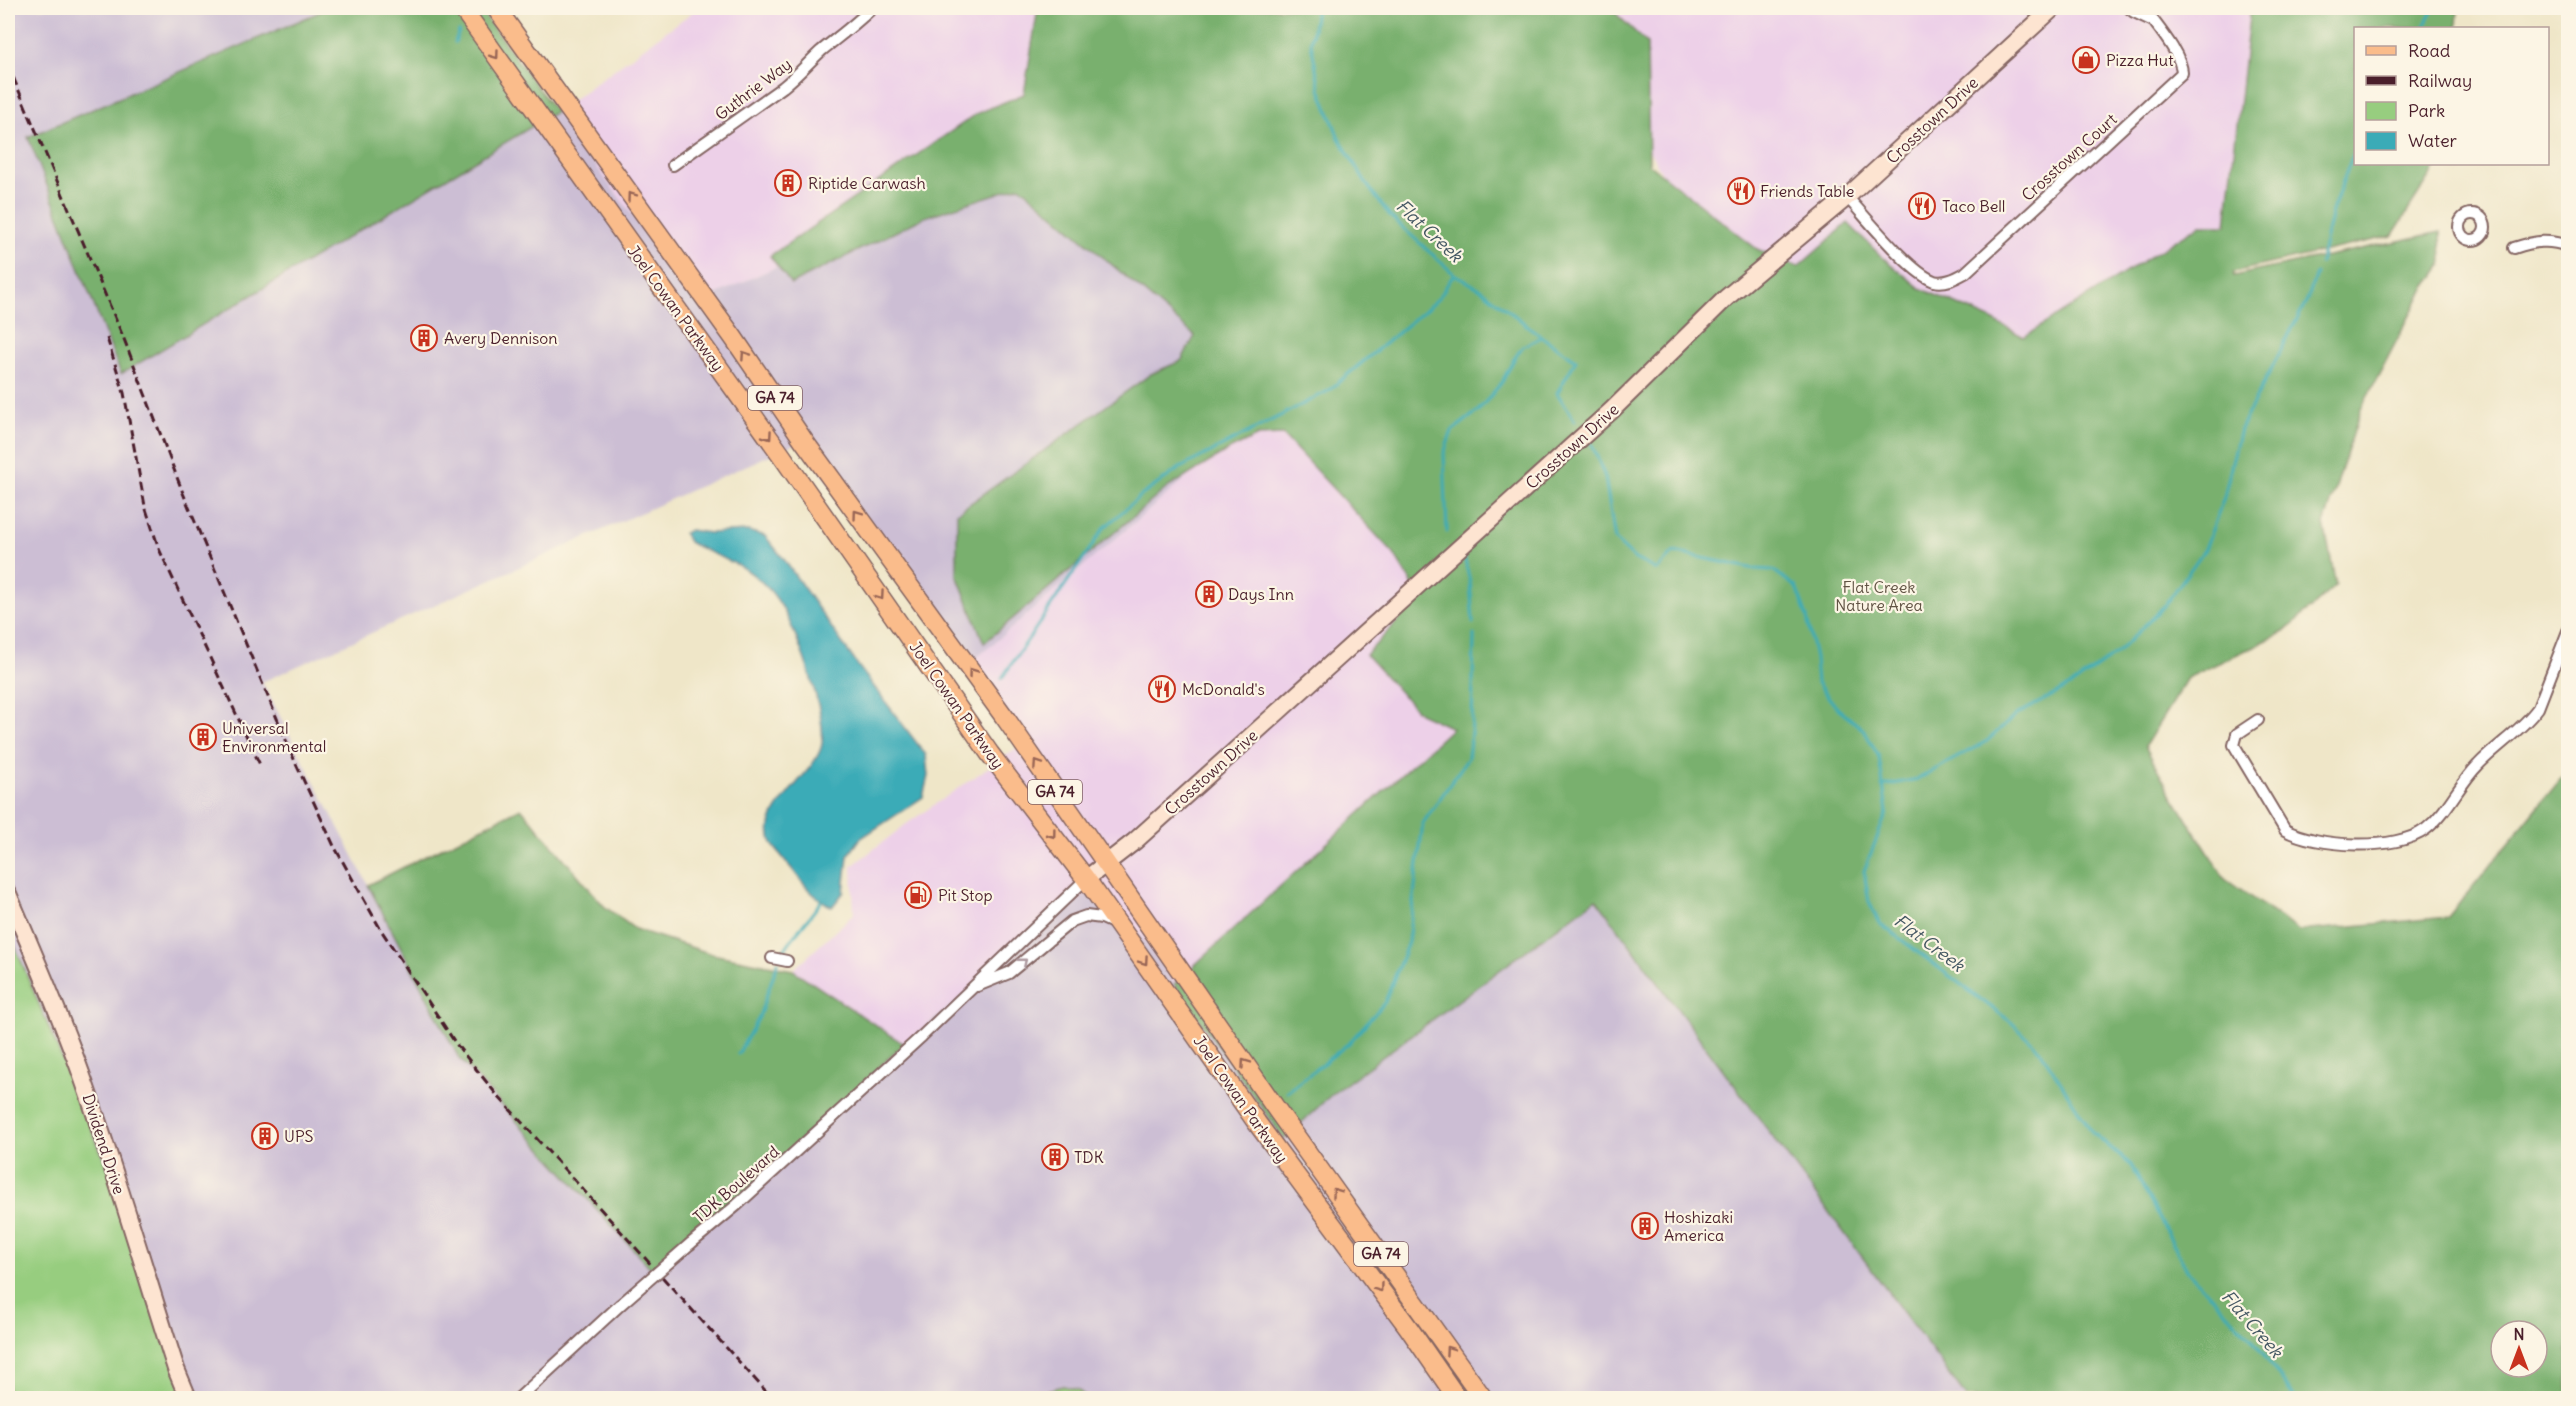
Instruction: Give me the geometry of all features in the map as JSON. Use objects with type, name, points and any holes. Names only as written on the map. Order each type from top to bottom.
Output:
[{"type":"main road","name":"Joel Cowan Parkway","points":[[462,8],[782,456],[990,754],[1086,879],[1257,1123],[1457,1398]]},
{"type":"main road","name":"Joel Cowan Parkway","points":[[496,8],[733,337],[804,441],[1006,719],[1483,1398]]},
{"type":"street","name":"Guthrie Way","points":[[673,165],[801,74],[820,52],[859,22],[872,8]]},
{"type":"street","name":"Crosstown Drive","points":[[1086,879],[1135,841],[1612,410],[1726,298],[1847,197],[2053,8]]},
{"type":"street","name":"Crosstown Court","points":[[2129,8],[2153,21]]},
{"type":"street","name":"Crosstown Court","points":[[1847,197],[1918,272],[1936,282],[1952,280],[1965,273],[2182,73],[2182,66],[2144,8]]},
{"type":"street","points":[[2514,248],[2537,241],[2552,241],[2568,246]]},
{"type":"street","points":[[2258,720],[2236,734],[2234,745],[2285,830],[2297,837],[2331,842],[2381,844],[2402,841],[2427,828],[2449,804],[2470,773],[2495,747],[2530,719],[2538,708],[2568,631]]},
{"type":"street","name":"TDK Boulevard","points":[[519,1398],[620,1305],[737,1205],[971,989],[1086,879]]},
{"type":"street","name":"Dividend Drive","points":[[8,894],[83,1077],[116,1174],[176,1369],[188,1398]]},
{"type":"street","name":"TDK Boulevard","points":[[971,989],[1009,973],[1072,921],[1086,916],[1102,918],[1120,927]]},
{"type":"street","points":[[772,958],[787,961]]},
{"type":"shaded area","points":[[8,8],[329,8],[28,137],[121,374],[556,112],[697,303],[1013,159],[1288,391],[968,665],[799,442],[262,682],[459,1058],[656,1274],[914,1036],[1102,881],[1284,1139],[1332,1094],[1596,899],[1967,1398],[193,1398],[153,1276],[8,930]]},
{"type":"shaded area","points":[[698,8],[1038,8],[1013,159],[697,303],[556,112]]},
{"type":"shaded area","points":[[1595,8],[2250,8],[2220,275],[2029,359],[1734,299],[1587,42]]},
{"type":"shaded area","points":[[1288,391],[1512,672],[1174,984],[1102,881],[904,1044],[793,970],[854,914],[852,866],[905,825],[1018,747],[968,665]]},
{"type":"green space","points":[[329,8],[479,8],[556,112],[121,374],[28,137]]},
{"type":"green space","name":"Flat Creek Nature Area","points":[[1038,8],[1610,8],[1647,43],[1649,164],[1757,249],[1798,267],[1848,223],[1881,256],[1920,288],[1988,318],[2024,337],[2200,225],[2226,225],[2250,8],[2458,8],[2457,27],[2354,27],[2354,165],[2437,165],[2392,236],[2233,272],[2233,276],[2441,232],[2442,265],[2420,296],[2361,409],[2324,524],[2336,585],[2284,632],[2187,678],[2145,746],[2170,792],[2225,879],[2299,931],[2448,917],[2568,770],[2568,1398],[1967,1398],[1596,899],[1332,1094],[1284,1139],[1174,984],[1452,728],[1419,713],[1366,655],[1420,597],[1394,554],[1283,435],[1258,436],[1229,450],[1167,488],[984,643],[957,575],[957,513],[1151,374],[1181,361],[1195,336],[1020,186],[925,217],[791,284],[770,256],[978,113],[1024,94]]},
{"type":"green space","points":[[521,808],[604,906],[635,929],[712,954],[793,970],[904,1044],[656,1274],[459,1058],[368,885]]},
{"type":"green space","points":[[8,930],[153,1276],[193,1398],[8,1398]]},
{"type":"green space","points":[[1063,1386],[1078,1390],[1087,1398],[1037,1398],[1046,1391]]},
{"type":"water","points":[[690,530],[710,533],[748,531],[765,536],[859,667],[926,755],[928,776],[923,797],[860,839],[848,856],[844,892],[832,907],[806,887],[773,845],[769,832],[771,820],[777,808],[815,760],[821,748],[820,716],[801,648],[783,610],[767,588],[742,568],[689,542],[684,533]]},
{"type":"waterway","name":"Flat Creek","points":[[1316,8],[1311,43],[1320,89],[1339,138],[1365,182],[1391,217],[1454,274],[1482,290],[1542,337],[1576,360],[1557,393],[1575,421]]},
{"type":"waterway","points":[[2424,27],[2434,8]]},
{"type":"waterway","points":[[455,42],[459,31]]},
{"type":"waterway","points":[[2320,263],[2332,211],[2354,151]]},
{"type":"waterway","points":[[1002,678],[1104,528],[1138,498],[1180,468],[1328,391],[1438,299],[1454,274]]},
{"type":"waterway","points":[[1882,786],[1918,779],[1987,741],[2016,715],[2072,685],[2118,652],[2165,605],[2205,549],[2224,497],[2240,429],[2308,298],[2316,274]]},
{"type":"waterway","points":[[1447,532],[1444,453],[1452,431],[1478,411],[1502,382],[1523,346],[1542,337]]},
{"type":"waterway","name":"Flat Creek","points":[[1590,439],[1605,477],[1615,540],[1635,559],[1657,570],[1674,552],[1755,569],[1773,570],[1796,587],[1807,617],[1817,683],[1838,709],[1864,730],[1879,757],[1887,812],[1864,871],[1869,902],[1879,923],[2011,1022],[2040,1050],[2092,1132],[2131,1165],[2188,1272],[2253,1340],[2295,1398]]},
{"type":"waterway","points":[[1464,556],[1470,582],[1473,623]]},
{"type":"waterway","points":[[1287,1092],[1349,1043],[1385,1002],[1408,942],[1423,823],[1468,758],[1472,724],[1474,635]]},
{"type":"waterway","points":[[781,956],[821,901]]},
{"type":"waterway","points":[[738,1054],[759,1017],[778,962]]},
{"type":"railway","points":[[8,65],[124,339],[183,493],[296,764],[334,846],[381,930],[456,1044],[497,1095],[772,1398]]},
{"type":"railway","points":[[107,338],[124,393],[145,506],[159,549],[261,767]]},
{"type":"place","name":"Pizza Hut","points":[[2086,60]]},
{"type":"place","name":"Riptide Carwash","points":[[788,183]]},
{"type":"place","name":"Friends Table","points":[[1741,191]]},
{"type":"place","name":"Taco Bell","points":[[1922,206]]},
{"type":"place","name":"Avery Dennison","points":[[424,338]]},
{"type":"place","name":"Days Inn","points":[[1209,594]]},
{"type":"place","name":"McDonald's","points":[[1162,689]]},
{"type":"place","name":"Universal Environmental","points":[[203,737]]},
{"type":"place","name":"Pit Stop","points":[[918,895]]},
{"type":"place","name":"UPS","points":[[265,1136]]},
{"type":"place","name":"TDK","points":[[1055,1157]]},
{"type":"place","name":"Hoshizaki America","points":[[1645,1226]]}]
